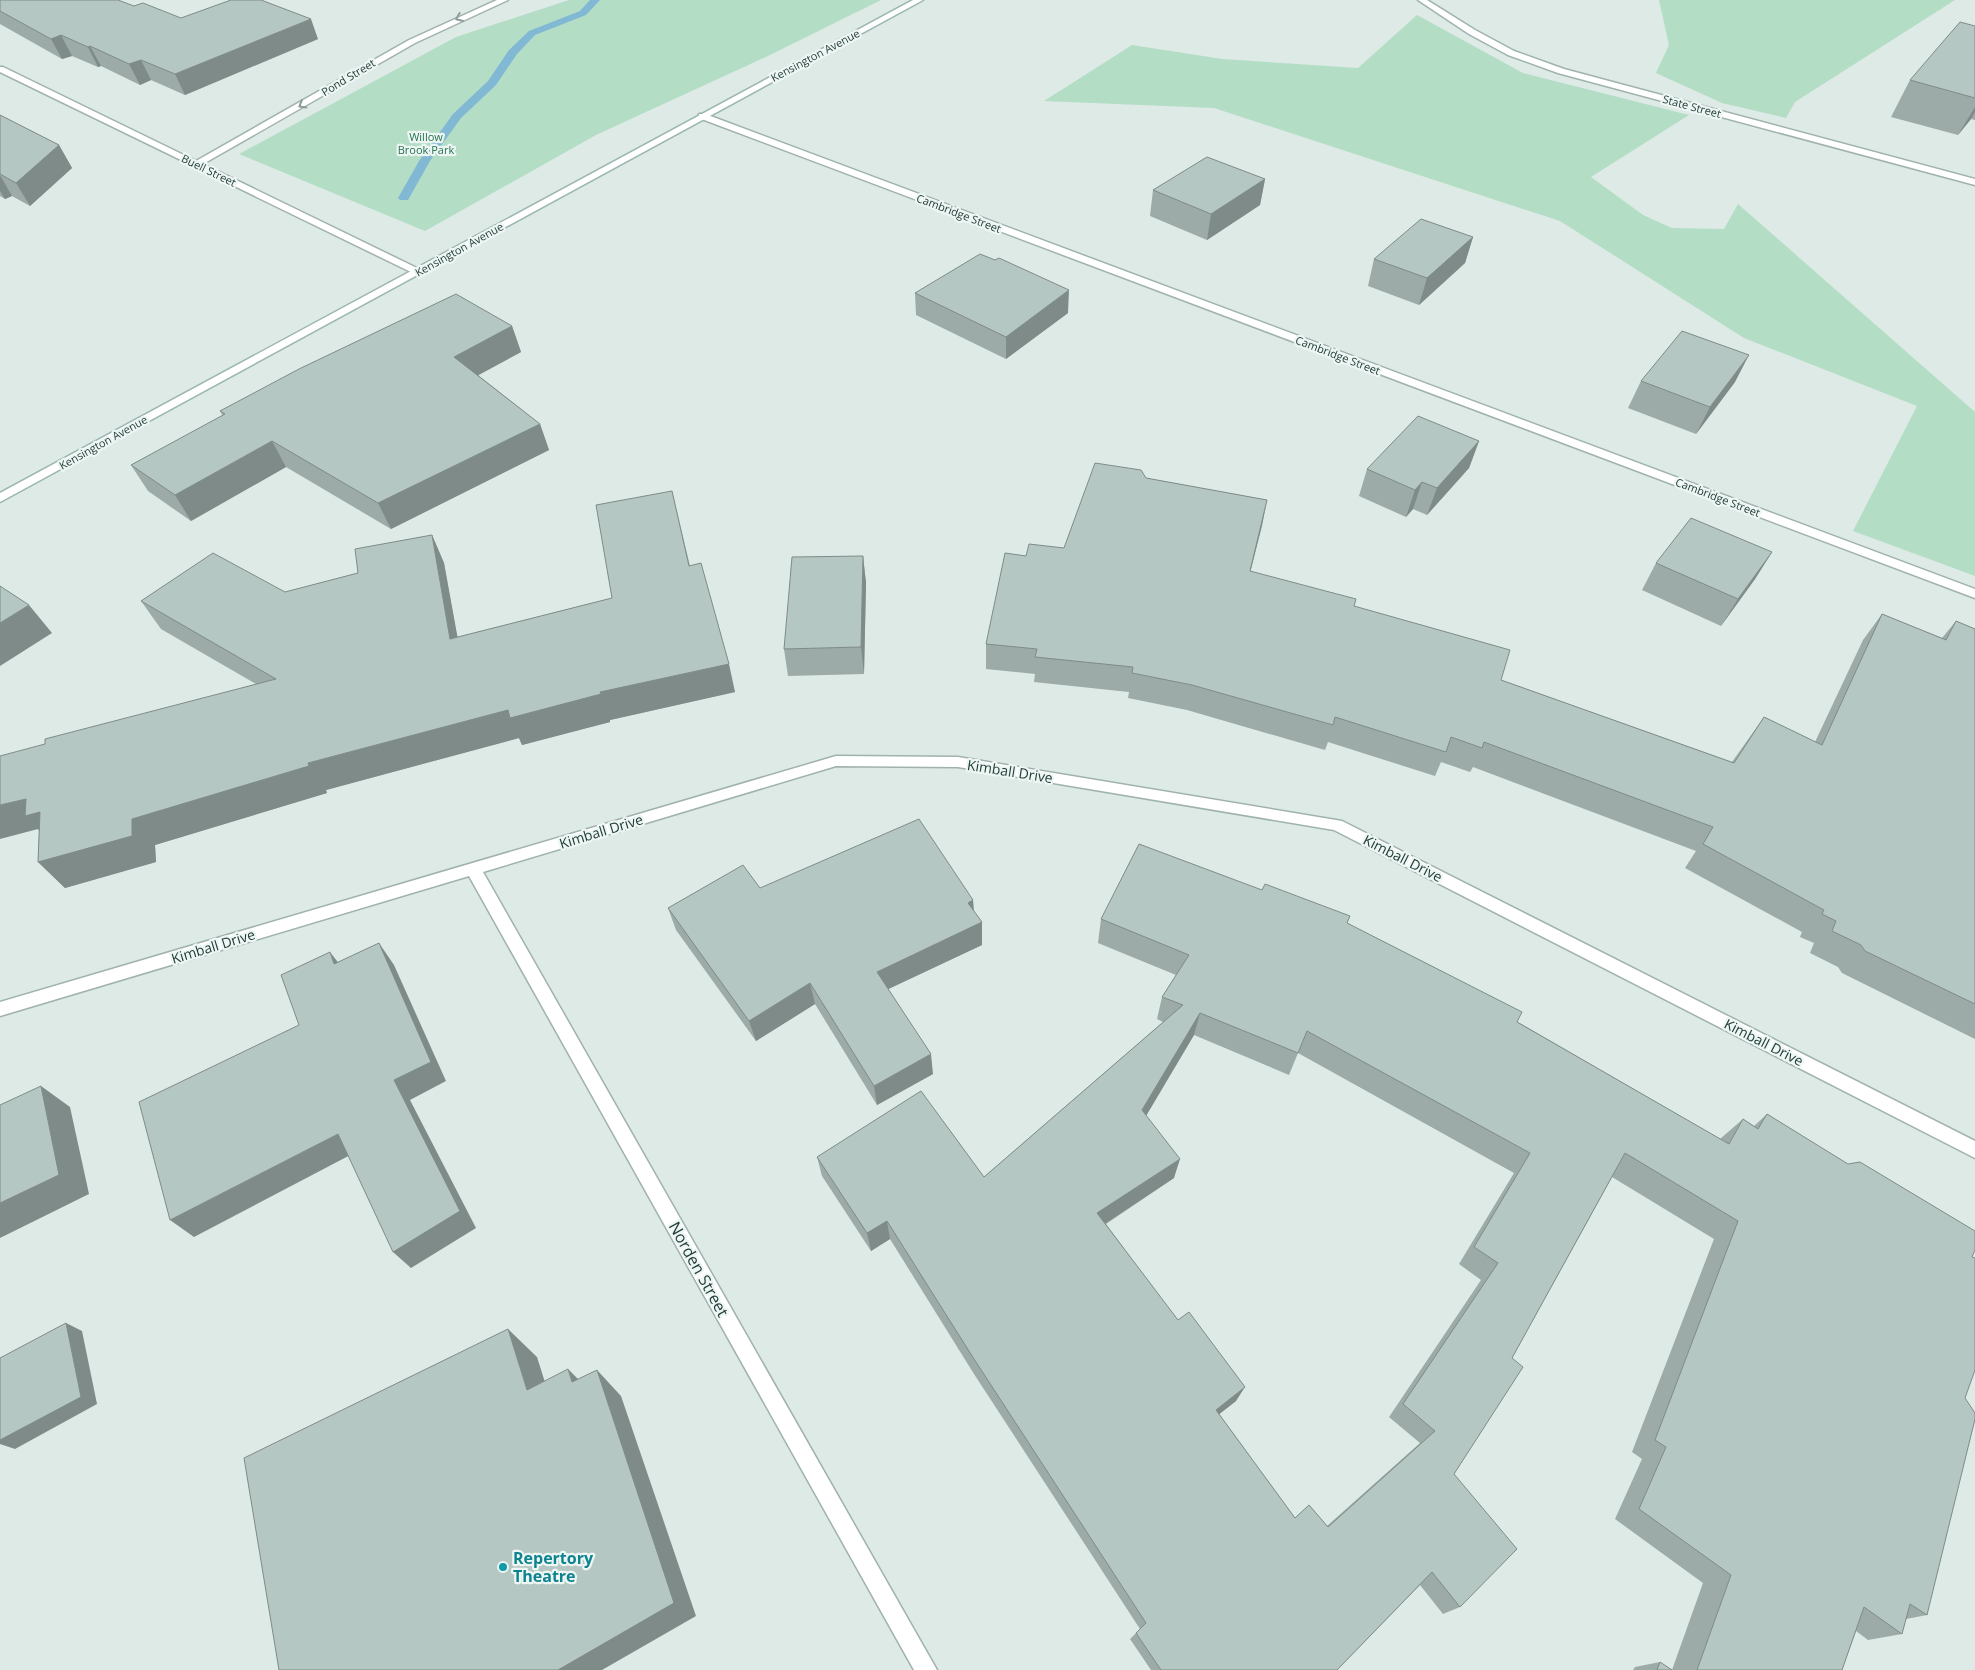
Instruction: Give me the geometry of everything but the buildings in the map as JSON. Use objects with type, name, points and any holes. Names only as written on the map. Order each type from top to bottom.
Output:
[{"type":"street","name":"Pond Street","points":[[197,164],[266,127],[404,44],[442,25],[504,0]]},
{"type":"street","name":"Kensington Avenue","points":[[0,498],[919,0]]},
{"type":"street","name":"State Street","points":[[1422,0],[1472,32],[1511,53],[1561,71],[1975,182]]},
{"type":"street","name":"Buell Street","points":[[0,69],[417,272]]},
{"type":"street","name":"Cambridge Street","points":[[702,116],[1975,594]]},
{"type":"street","name":"Kimball Drive","points":[[0,1009],[836,761],[958,762],[1337,825],[1975,1150]]},
{"type":"street","name":"Norden Street","points":[[473,869],[926,1670]]},
{"type":"green space","name":"Willow Brook Park","points":[[569,0],[881,0],[768,56],[596,135],[425,231],[239,154],[456,37]]},
{"type":"green space","points":[[1659,0],[1955,0],[1795,102],[1786,118],[1722,103],[1656,73],[1669,45]]},
{"type":"green space","points":[[1417,15],[1523,73],[1689,115],[1591,177],[1643,215],[1672,228],[1724,229],[1738,204],[1975,412],[1975,576],[1853,531],[1917,406],[1744,338],[1560,221],[1214,108],[1044,101],[1132,45],[1222,59],[1358,68]]},
{"type":"waterway","points":[[404,198],[425,161],[457,116],[492,83],[513,52],[532,33],[583,13],[595,0]]},
{"type":"place","name":"Repertory Theatre","points":[[503,1567]]}]
